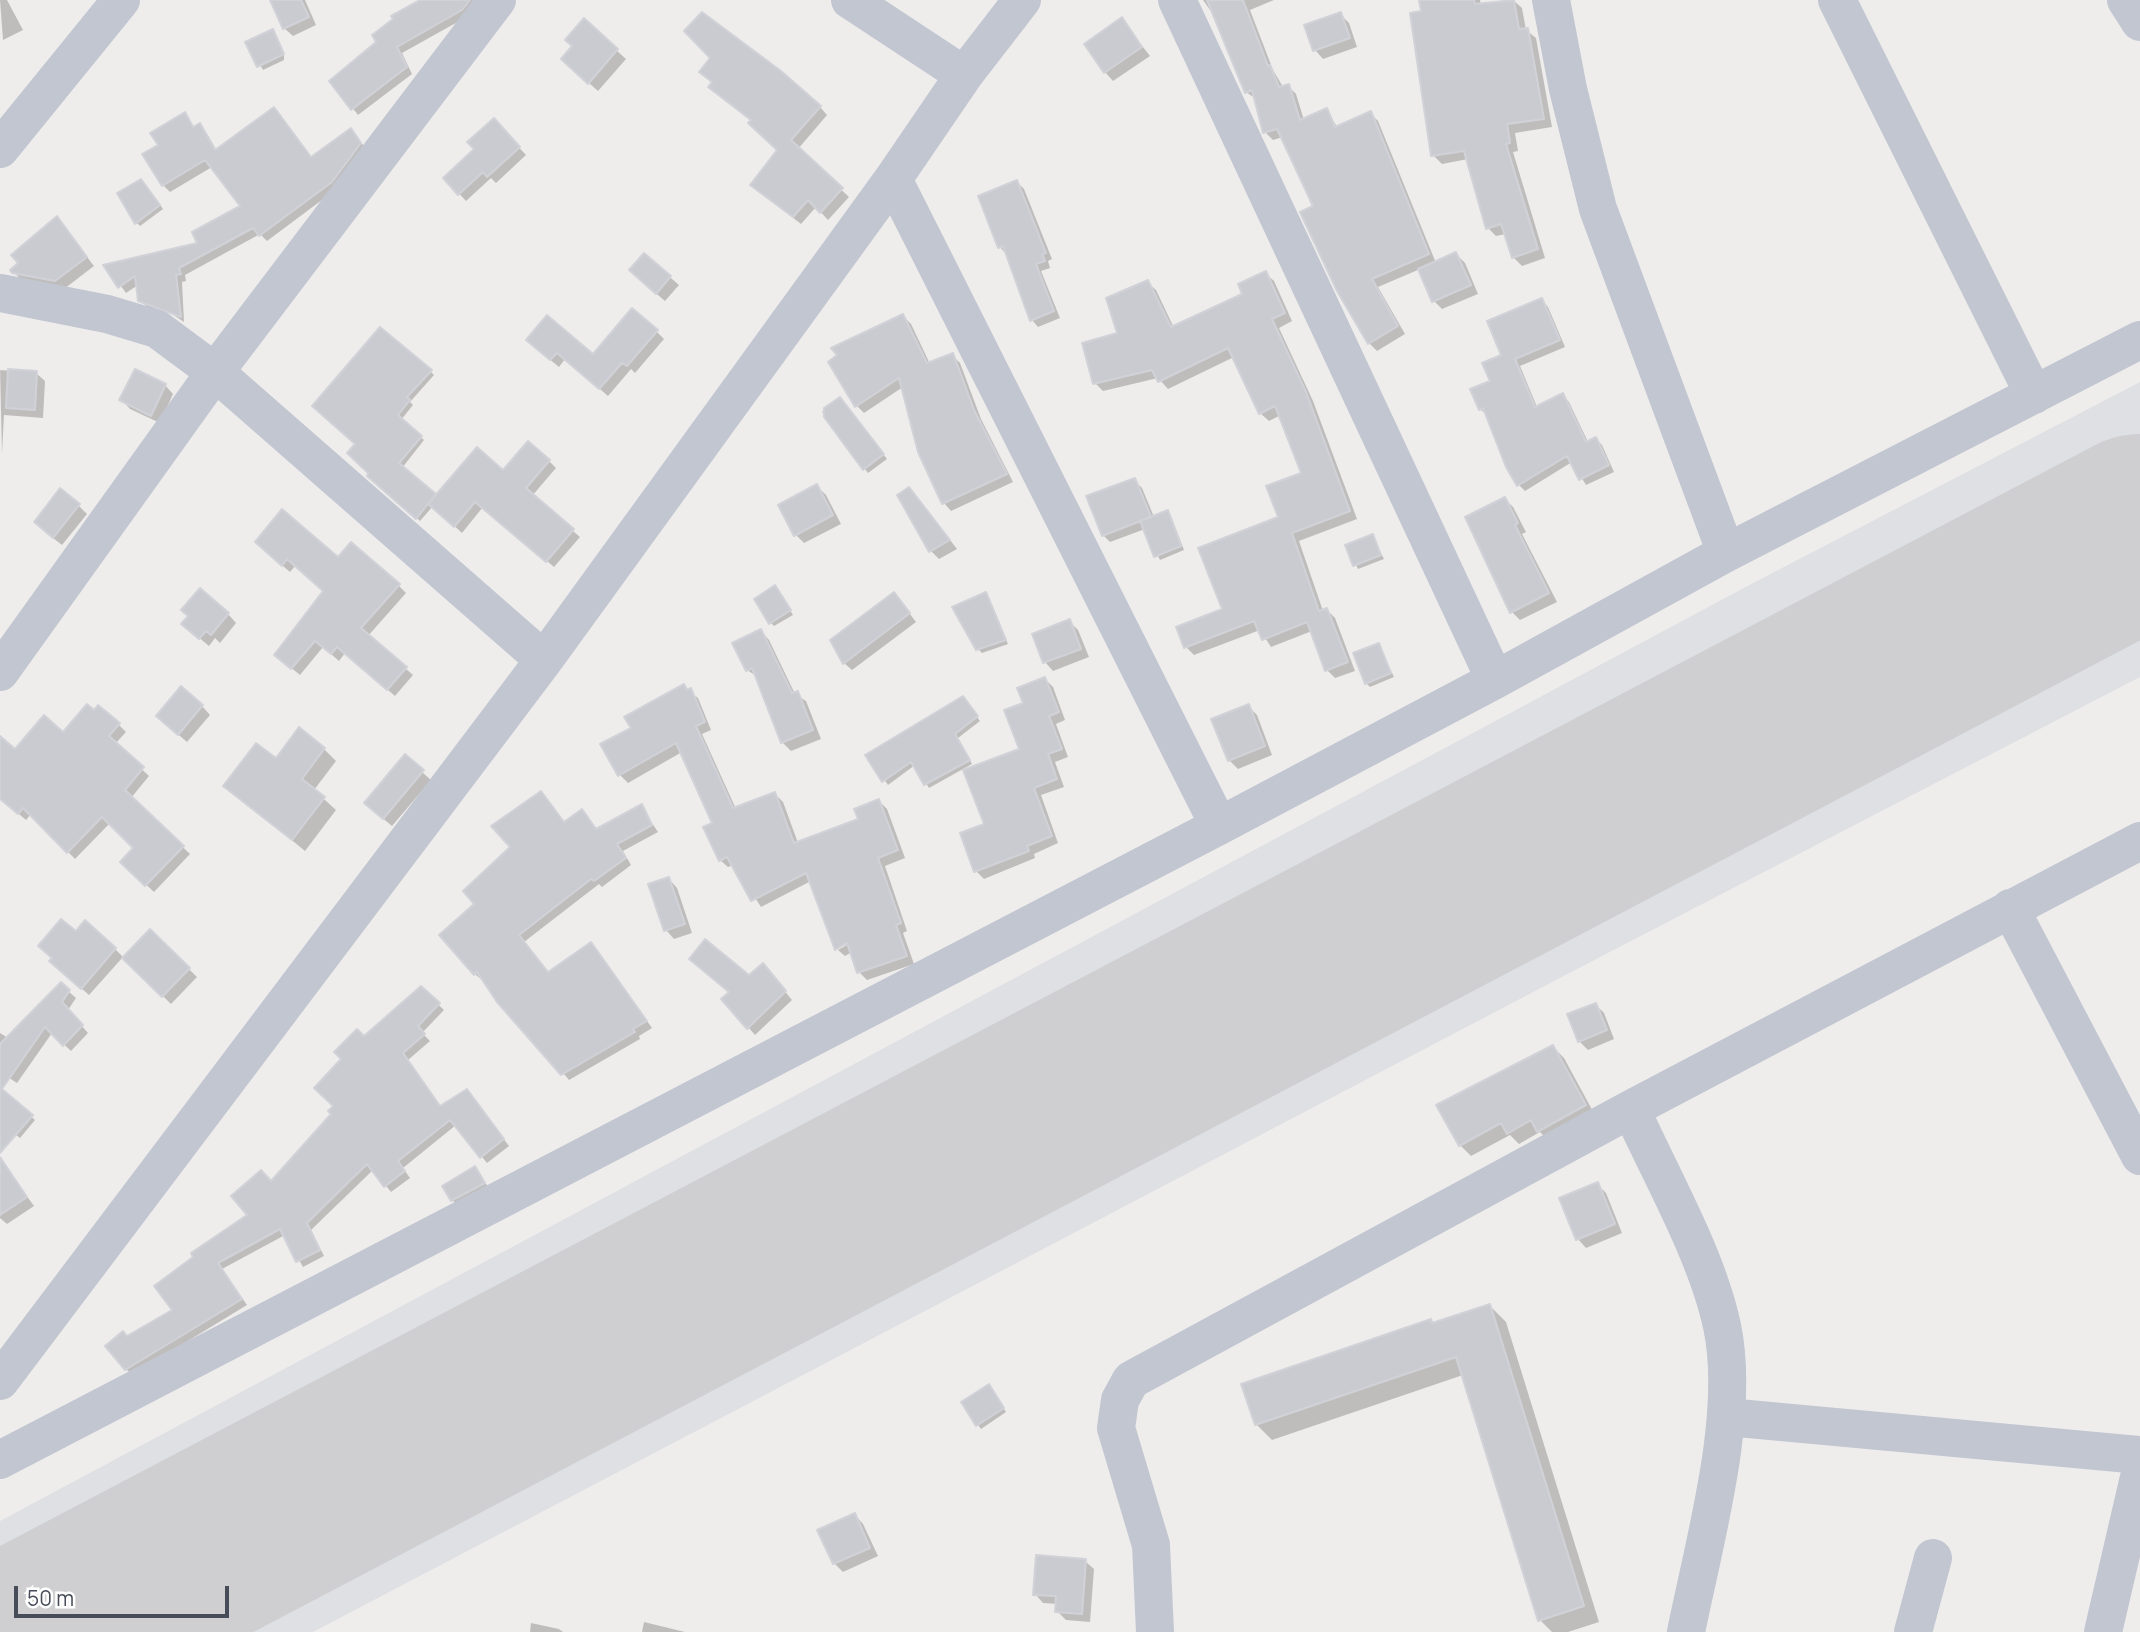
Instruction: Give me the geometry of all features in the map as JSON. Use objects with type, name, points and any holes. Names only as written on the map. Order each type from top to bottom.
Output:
[{"type":"street","points":[[0,149],[121,0]]},
{"type":"street","points":[[0,672],[215,372],[497,0]]},
{"type":"street","points":[[850,0],[964,75]]},
{"type":"street","points":[[0,1381],[544,660],[893,180],[964,75],[1022,0]]},
{"type":"street","points":[[1177,0],[1495,680]]},
{"type":"street","points":[[1551,0],[1568,89],[1598,209],[1726,553]]},
{"type":"street","points":[[1837,0],[2034,396]]},
{"type":"street","points":[[2126,0],[2140,22]]},
{"type":"street","points":[[893,180],[1219,826]]},
{"type":"street","points":[[0,293],[107,314],[157,329],[215,372],[544,660]]},
{"type":"street","points":[[0,1460],[1219,826],[1495,680],[1726,553],[2140,340]]},
{"type":"street","points":[[1155,1632],[1151,1545],[1116,1428],[1120,1400],[1131,1380],[1631,1109],[2140,841]]},
{"type":"street","points":[[2010,908],[2140,1156]]},
{"type":"street","points":[[1631,1109],[1707,1274],[1722,1327],[1727,1417],[1686,1632]]},
{"type":"street","points":[[1727,1417],[2140,1455]]},
{"type":"street","points":[[2103,1632],[2140,1473]]},
{"type":"street","points":[[1913,1632],[1933,1558]]},
{"type":"shaded area","points":[[2140,382],[2140,677],[313,1632],[0,1632],[0,1521],[1755,582]]},
{"type":"building","points":[[270,0],[301,0],[309,17],[283,29]]},
{"type":"building","points":[[420,0],[470,0],[462,10],[397,47],[407,67],[351,110],[329,81],[376,42],[372,35],[393,19],[391,16]]},
{"type":"building","points":[[1207,0],[1243,0],[1268,66],[1270,65],[1279,87],[1289,84],[1300,120],[1327,108],[1335,127],[1371,111],[1429,254],[1372,279],[1398,326],[1368,344],[1337,291],[1300,212],[1313,206],[1277,129],[1263,133],[1252,90],[1245,93]]},
{"type":"building","points":[[1419,0],[1474,0],[1475,4],[1514,0],[1519,29],[1528,28],[1544,119],[1507,124],[1510,143],[1506,144],[1538,249],[1512,258],[1501,224],[1486,229],[1464,151],[1431,156],[1410,13],[1421,11]]},
{"type":"building","points":[[702,12],[781,71],[821,106],[791,140],[843,188],[820,213],[808,200],[793,217],[750,185],[777,150],[748,123],[751,120],[708,87],[712,82],[699,72],[710,58],[684,31]]},
{"type":"building","points":[[1341,12],[1350,38],[1313,51],[1304,25]]},
{"type":"building","points":[[1122,17],[1142,47],[1104,73],[1084,44]]},
{"type":"building","points":[[584,18],[618,49],[588,84],[561,59],[572,46],[565,40]]},
{"type":"building","points":[[273,29],[284,54],[257,67],[245,42]]},
{"type":"building","points":[[274,107],[311,157],[351,128],[361,143],[332,182],[259,236],[253,228],[179,268],[181,274],[176,275],[181,317],[138,301],[135,276],[118,288],[103,265],[197,243],[192,232],[240,206],[205,160],[162,186],[142,154],[158,145],[150,133],[185,112],[193,127],[200,123],[215,150]]},
{"type":"building","points":[[494,118],[520,147],[487,177],[483,172],[458,195],[443,178],[474,149],[467,142]]},
{"type":"building","points":[[141,179],[160,205],[135,224],[117,193]]},
{"type":"building","points":[[1017,180],[1046,253],[1042,254],[1045,261],[1036,264],[1054,311],[1030,321],[1003,246],[998,248],[978,196]]},
{"type":"building","points":[[57,216],[87,257],[55,281],[12,273],[10,270],[18,263],[11,255]]},
{"type":"building","points":[[1456,252],[1471,285],[1432,302],[1418,269]]},
{"type":"building","points":[[644,253],[671,276],[656,294],[629,270]]},
{"type":"building","points":[[1266,271],[1285,313],[1272,319],[1306,392],[1350,511],[1292,533],[1319,611],[1327,608],[1348,662],[1325,671],[1307,622],[1262,640],[1254,621],[1184,648],[1176,627],[1222,609],[1198,548],[1278,517],[1266,486],[1301,473],[1275,406],[1259,414],[1228,348],[1158,382],[1152,370],[1093,384],[1082,343],[1117,333],[1106,298],[1148,280],[1171,327],[1242,294],[1238,284]]},
{"type":"building","points":[[1542,298],[1560,340],[1515,359],[1535,407],[1563,393],[1586,442],[1596,437],[1609,465],[1579,480],[1567,456],[1517,486],[1506,467],[1483,408],[1479,410],[1470,389],[1490,381],[1482,363],[1501,355],[1487,321]]},
{"type":"building","points":[[632,308],[658,330],[627,366],[622,363],[599,389],[557,353],[550,360],[526,340],[547,315],[593,354]]},
{"type":"building","points":[[903,314],[927,363],[953,353],[974,410],[1007,474],[942,504],[918,452],[899,378],[855,407],[828,362],[837,355],[831,348]]},
{"type":"building","points":[[380,327],[432,370],[407,397],[410,400],[398,415],[422,436],[399,463],[436,494],[416,519],[367,476],[368,473],[347,453],[355,444],[312,406]]},
{"type":"building","points":[[8,369],[37,371],[35,410],[6,408]]},
{"type":"building","points":[[135,369],[166,384],[151,416],[119,400]]},
{"type":"building","points":[[840,397],[884,454],[863,470],[824,417],[824,408]]},
{"type":"building","points":[[528,441],[550,460],[526,488],[574,529],[546,562],[475,502],[454,527],[428,504],[477,447],[503,470]]},
{"type":"building","points":[[1135,478],[1151,517],[1102,536],[1086,496]]},
{"type":"building","points":[[817,484],[833,515],[794,536],[778,505]]},
{"type":"building","points":[[909,487],[950,540],[929,552],[897,495]]},
{"type":"building","points":[[60,488],[80,504],[53,538],[34,522]]},
{"type":"building","points":[[1505,497],[1518,523],[1515,525],[1549,593],[1510,613],[1465,517]]},
{"type":"building","points":[[282,509],[338,557],[351,542],[400,584],[361,628],[407,667],[387,690],[337,647],[331,654],[315,641],[291,669],[274,655],[323,591],[287,559],[282,566],[255,542]]},
{"type":"building","points":[[1168,510],[1181,546],[1154,557],[1140,521]]},
{"type":"building","points":[[1373,534],[1381,555],[1353,566],[1345,545]]},
{"type":"building","points":[[775,585],[791,610],[769,624],[754,599]]},
{"type":"building","points":[[200,588],[229,613],[211,635],[206,631],[199,639],[181,624],[188,616],[181,610]]},
{"type":"building","points":[[894,592],[910,613],[843,664],[830,640]]},
{"type":"building","points":[[986,592],[1006,640],[976,650],[952,607]]},
{"type":"building","points":[[1070,619],[1081,649],[1043,663],[1032,634]]},
{"type":"building","points":[[761,629],[792,693],[798,691],[813,730],[781,743],[752,668],[746,671],[732,643]]},
{"type":"building","points":[[1379,643],[1391,673],[1365,684],[1353,653]]},
{"type":"building","points":[[1045,677],[1059,712],[1049,716],[1062,749],[1048,754],[1057,779],[1034,788],[1052,836],[1027,846],[1029,851],[974,872],[960,833],[984,824],[963,770],[1019,749],[1004,710],[1023,703],[1017,688]]},
{"type":"building","points":[[684,684],[687,690],[691,688],[705,722],[696,726],[733,808],[775,792],[794,843],[858,819],[854,809],[879,799],[898,850],[878,858],[901,923],[896,925],[907,956],[857,973],[847,943],[835,950],[806,873],[751,901],[727,857],[719,861],[703,827],[712,823],[676,743],[618,776],[600,744],[631,728],[624,717]]},
{"type":"building","points":[[181,686],[203,705],[178,735],[156,716]]},
{"type":"building","points":[[963,696],[978,716],[955,734],[970,760],[924,785],[911,762],[882,782],[865,755]]},
{"type":"building","points":[[87,704],[94,710],[98,705],[120,723],[109,736],[144,767],[125,790],[184,846],[145,886],[120,862],[133,848],[102,817],[67,853],[23,808],[18,814],[0,799],[0,736],[15,749],[44,715],[63,732]]},
{"type":"building","points":[[1249,704],[1265,746],[1228,761],[1211,719]]},
{"type":"building","points":[[299,727],[325,748],[302,779],[325,797],[292,840],[223,786],[256,743],[276,758]]},
{"type":"building","points":[[405,754],[424,770],[383,819],[364,803]]},
{"type":"building","points":[[541,791],[564,822],[582,809],[596,829],[642,804],[652,825],[617,844],[626,858],[594,881],[591,879],[519,935],[548,972],[591,942],[647,1021],[633,1029],[635,1032],[561,1075],[497,1002],[477,972],[474,975],[439,935],[474,904],[463,891],[510,847],[491,826]]},
{"type":"building","points":[[669,877],[685,924],[664,931],[648,884]]},
{"type":"building","points":[[61,919],[76,931],[85,920],[116,948],[81,989],[49,961],[52,958],[38,946]]},
{"type":"building","points":[[150,929],[190,968],[162,997],[122,958]]},
{"type":"building","points":[[705,939],[749,975],[763,963],[786,991],[747,1029],[721,999],[729,992],[689,959]]},
{"type":"building","points":[[61,982],[70,990],[62,1002],[83,1025],[63,1046],[45,1027],[2,1089],[33,1115],[0,1153],[0,1044]]},
{"type":"building","points":[[421,986],[440,1003],[418,1026],[425,1034],[403,1053],[440,1106],[467,1089],[504,1139],[480,1158],[450,1120],[398,1161],[405,1171],[384,1187],[367,1164],[307,1223],[320,1250],[296,1262],[280,1229],[218,1263],[242,1299],[125,1370],[105,1346],[123,1331],[127,1336],[172,1310],[154,1286],[193,1257],[191,1253],[247,1215],[231,1196],[261,1170],[271,1181],[331,1114],[328,1111],[333,1106],[314,1088],[341,1059],[334,1052],[357,1029],[364,1036]]},
{"type":"building","points":[[1596,1003],[1607,1030],[1578,1042],[1567,1014]]},
{"type":"building","points":[[1553,1045],[1586,1105],[1537,1132],[1531,1120],[1507,1134],[1501,1123],[1459,1146],[1436,1105]]},
{"type":"building","points":[[0,1157],[27,1197],[0,1215]]},
{"type":"building","points":[[475,1166],[485,1183],[451,1201],[442,1186]]},
{"type":"building","points":[[1598,1182],[1615,1224],[1576,1240],[1559,1198]]},
{"type":"building","points":[[1490,1304],[1584,1606],[1538,1621],[1456,1357],[1255,1425],[1241,1384],[1431,1319],[1432,1323]]},
{"type":"building","points":[[989,1384],[1004,1408],[976,1426],[961,1402]]},
{"type":"building","points":[[855,1513],[870,1548],[833,1564],[817,1530]]},
{"type":"building","points":[[1036,1555],[1086,1559],[1082,1614],[1055,1612],[1056,1596],[1033,1595]]},
{"type":"taxiway","points":[[2072,566],[2140,545]]},
{"type":"runway","points":[[45,1632],[2140,531]]}]
